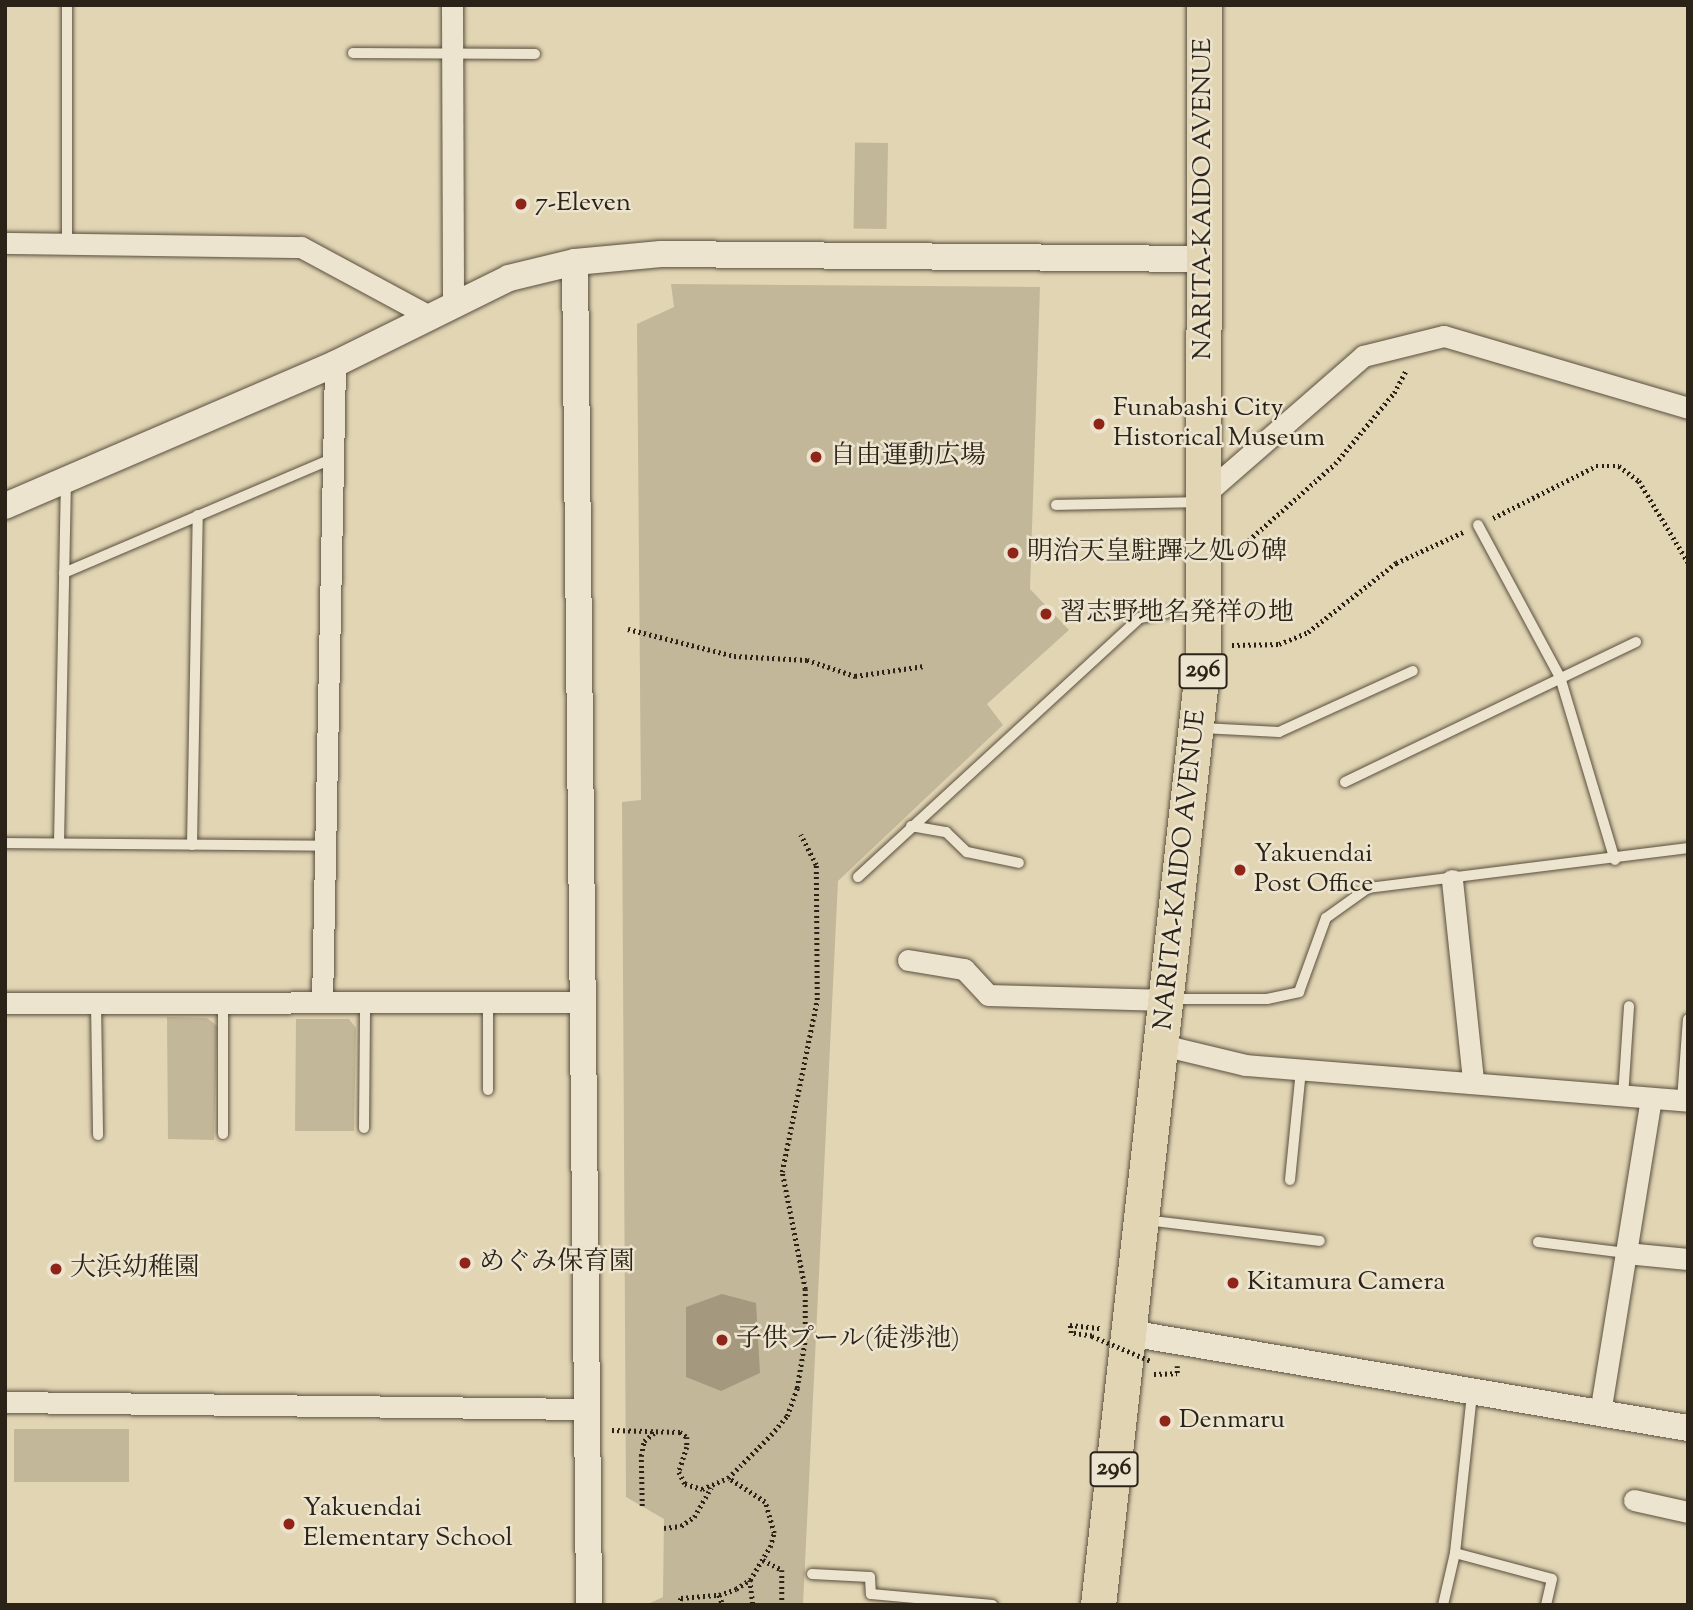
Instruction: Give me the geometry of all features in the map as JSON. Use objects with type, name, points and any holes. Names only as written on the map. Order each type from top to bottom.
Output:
[{"type":"highway","name":"NARITA-KAIDO AVENUE","points":[[1098,1605],[1121,1331],[1143,1219],[1198,727],[1205,498],[1204,5]]},
{"type":"street","points":[[452,5],[453,304]]},
{"type":"street","points":[[5,243],[301,247],[429,316]]},
{"type":"street","points":[[5,506],[66,476],[335,364],[509,278],[575,262],[661,254],[1203,259]]},
{"type":"street","points":[[575,262],[584,1409],[589,1605]]},
{"type":"street","points":[[1205,498],[1363,356],[1444,336],[1688,408]]},
{"type":"street","points":[[322,1002],[335,364]]},
{"type":"street","points":[[1452,880],[1473,1081]]},
{"type":"street","points":[[908,960],[964,969],[988,995],[1167,999]]},
{"type":"street","points":[[5,1003],[582,1002]]},
{"type":"street","points":[[1162,1045],[1245,1065],[1473,1081],[1623,1097],[1685,1100]]},
{"type":"street","points":[[1600,1413],[1651,1098]]},
{"type":"street","points":[[1626,1253],[1688,1259]]},
{"type":"street","points":[[1121,1331],[1688,1428]]},
{"type":"street","points":[[5,1402],[584,1409]]},
{"type":"street","points":[[1634,1500],[1688,1512]]},
{"type":"lane","points":[[67,5],[67,242]]},
{"type":"lane","points":[[353,53],[536,54]]},
{"type":"lane","points":[[64,573],[334,458]]},
{"type":"lane","points":[[59,844],[66,476]]},
{"type":"lane","points":[[1056,505],[1205,498]]},
{"type":"lane","points":[[192,845],[198,515]]},
{"type":"lane","points":[[1478,525],[1560,677],[1615,860]]},
{"type":"lane","points":[[858,877],[1140,618],[1203,605]]},
{"type":"lane","points":[[1345,782],[1636,642]]},
{"type":"lane","points":[[1198,727],[1279,732],[1413,671]]},
{"type":"lane","points":[[911,826],[946,832],[967,852],[1019,863]]},
{"type":"lane","points":[[5,843],[326,846]]},
{"type":"lane","points":[[1167,999],[1267,999],[1299,992],[1325,918],[1368,888],[1615,860],[1688,848]]},
{"type":"lane","points":[[364,1128],[365,1002]]},
{"type":"lane","points":[[488,1002],[488,1090]]},
{"type":"lane","points":[[96,1003],[98,1135]]},
{"type":"lane","points":[[223,1003],[223,1134]]},
{"type":"lane","points":[[1623,1097],[1629,1006]]},
{"type":"lane","points":[[1685,1100],[1688,1019]]},
{"type":"lane","points":[[1290,1180],[1301,1069]]},
{"type":"lane","points":[[1143,1219],[1320,1241]]},
{"type":"lane","points":[[1538,1242],[1626,1253]]},
{"type":"lane","points":[[1443,1605],[1455,1553],[1472,1392]]},
{"type":"lane","points":[[1455,1553],[1552,1578],[1545,1605]]},
{"type":"lane","points":[[812,1574],[870,1577],[871,1594],[993,1605]]},
{"type":"path","points":[[1221,564],[1335,464],[1394,393],[1410,365]]},
{"type":"path","points":[[628,629],[734,656],[807,660],[855,676],[924,666]]},
{"type":"path","points":[[612,1430],[680,1432],[687,1437],[679,1472],[685,1484],[702,1489],[727,1478],[788,1416],[806,1340],[805,1289],[782,1172],[817,1000],[816,865],[801,835]]},
{"type":"path","points":[[1121,1331],[1070,1325],[1070,1334],[1092,1336],[1151,1361]]},
{"type":"path","points":[[1144,1374],[1177,1373]]},
{"type":"path","points":[[642,1506],[640,1456],[644,1441],[656,1431]]},
{"type":"path","points":[[677,1605],[681,1598],[719,1595],[750,1580],[763,1560],[774,1533],[765,1502],[727,1478]]},
{"type":"path","points":[[664,1528],[681,1526],[694,1517],[711,1487]]},
{"type":"path","points":[[763,1560],[782,1570],[782,1605]]},
{"type":"path","points":[[750,1580],[753,1605]]},
{"type":"path","points":[[719,1595],[723,1605]]},
{"type":"shaded area","points":[[855,142],[888,143],[886,229],[854,228]]},
{"type":"shaded area","points":[[671,284],[1040,287],[1030,589],[1069,630],[987,704],[1003,725],[838,881],[803,1605],[646,1605],[663,1597],[664,1519],[626,1497],[622,802],[641,800],[637,324],[674,307]]},
{"type":"shaded area","points":[[167,1017],[207,1018],[217,1026],[214,1140],[168,1139]]},
{"type":"shaded area","points":[[296,1019],[349,1019],[356,1028],[354,1131],[295,1131]]},
{"type":"shaded area","name":"子供プール(徒渉池)","points":[[722,1294],[756,1303],[760,1373],[721,1391],[686,1377],[686,1307]]},
{"type":"shaded area","points":[[14,1429],[129,1429],[129,1482],[14,1482]]},
{"type":"place","name":"7-Eleven","points":[[521,204]]},
{"type":"place","name":"Funabashi City Historical Museum","points":[[1099,424]]},
{"type":"place","name":"自由運動広場","points":[[816,457]]},
{"type":"place","name":"明治天皇駐蹕之処の碑","points":[[1013,553]]},
{"type":"place","name":"習志野地名発祥の地","points":[[1046,614]]},
{"type":"place","name":"Yakuendai Post Office","points":[[1240,870]]},
{"type":"place","name":"めぐみ保育園","points":[[465,1263]]},
{"type":"place","name":"大浜幼稚園","points":[[56,1269]]},
{"type":"place","name":"Kitamura Camera","points":[[1233,1283]]},
{"type":"place","name":"子供プール(徒渉池)","points":[[722,1340]]},
{"type":"place","name":"Denmaru","points":[[1165,1421]]},
{"type":"place","name":"Yakuendai Elementary School","points":[[289,1524]]}]
